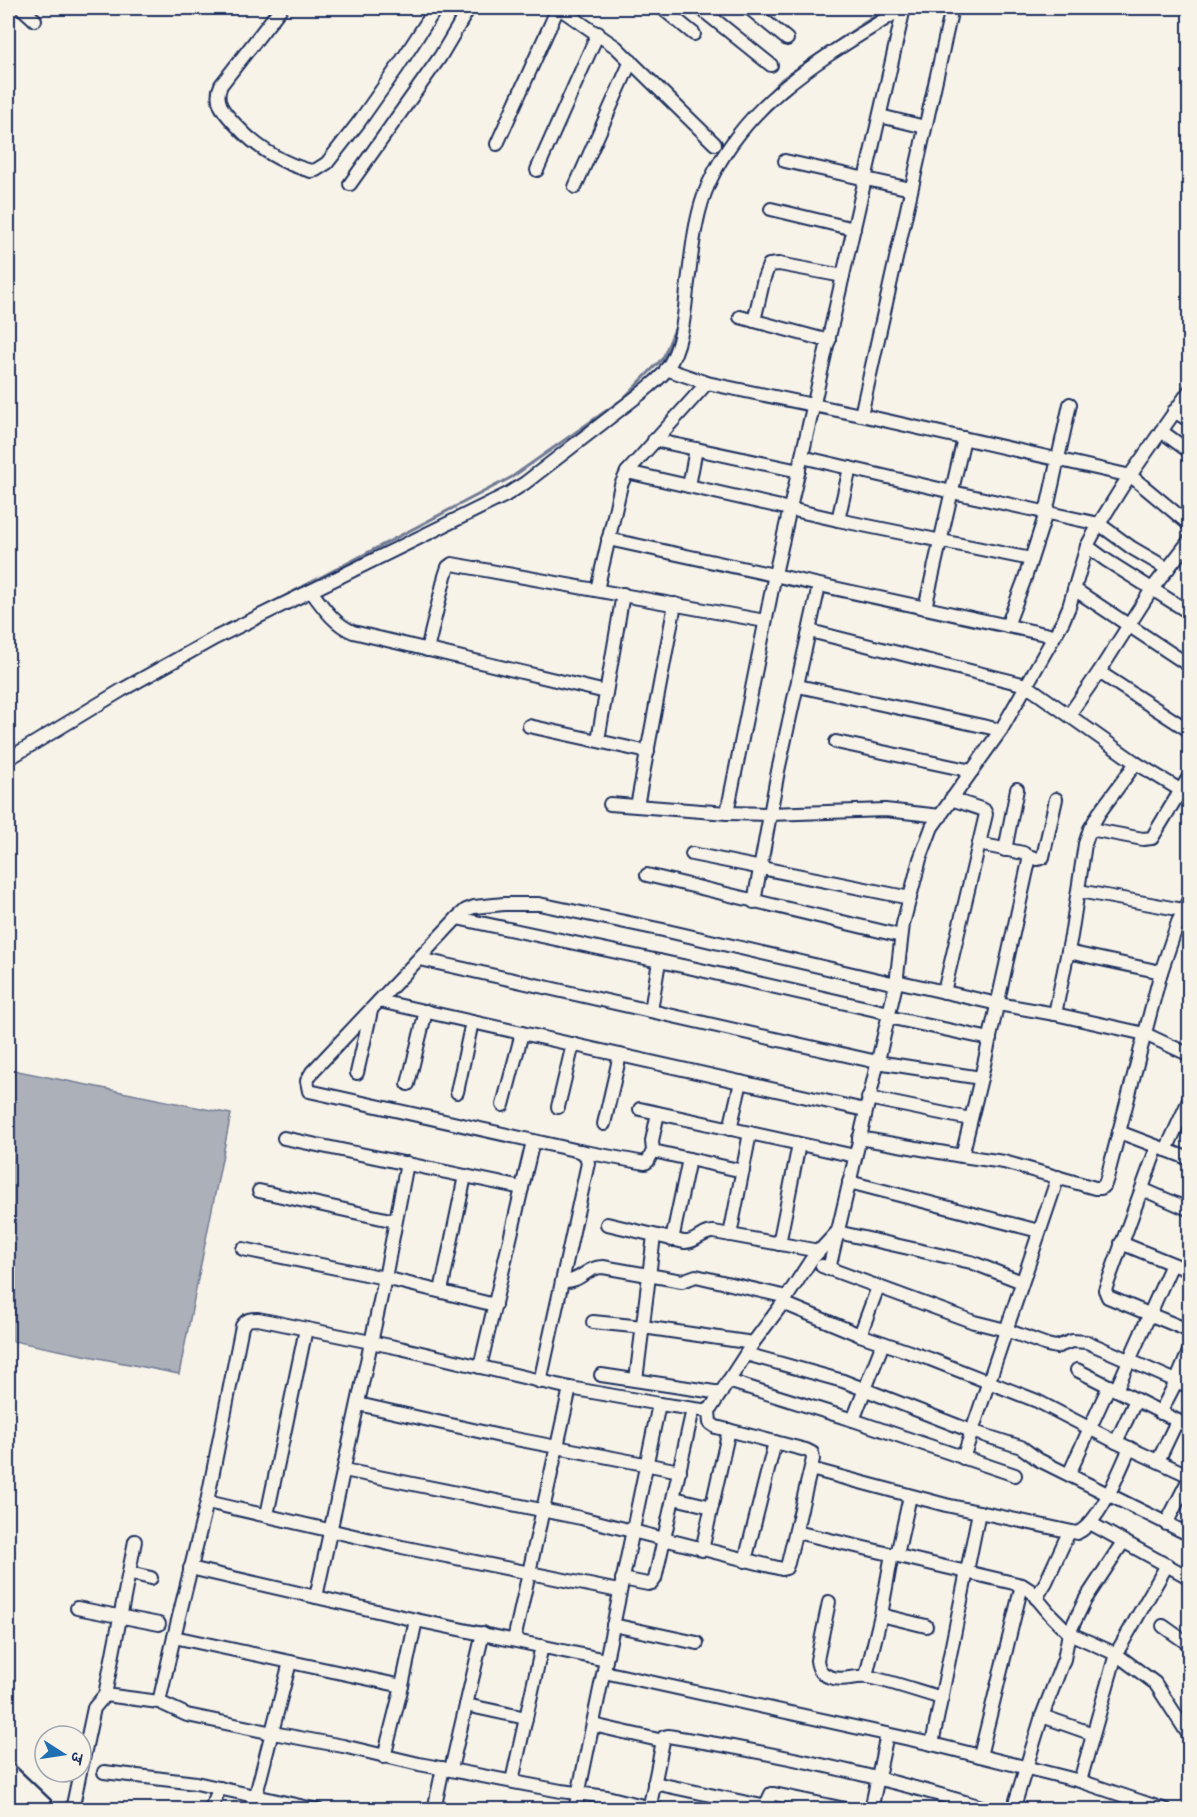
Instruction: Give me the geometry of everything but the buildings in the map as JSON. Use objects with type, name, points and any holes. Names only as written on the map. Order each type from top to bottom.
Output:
[{"type":"street","points":[[22,8],[35,20]]},
{"type":"street","points":[[281,8],[221,85],[218,97],[224,112],[258,147],[310,171],[327,163],[397,68],[436,8]]},
{"type":"street","points":[[351,184],[440,57],[469,8]]},
{"type":"street","points":[[496,144],[561,8],[598,33],[631,61],[716,144]]},
{"type":"street","points":[[662,8],[694,34]]},
{"type":"street","points":[[700,8],[771,65]]},
{"type":"street","points":[[749,8],[788,39]]},
{"type":"street","points":[[726,813],[775,574],[904,8]]},
{"type":"street","points":[[8,759],[122,690],[215,638],[506,495],[644,392],[660,378],[675,355],[681,337],[696,224],[709,183],[735,138],[765,105],[805,70],[904,8]]},
{"type":"street","points":[[861,415],[952,8]]},
{"type":"street","points":[[537,170],[598,33]]},
{"type":"street","points":[[575,187],[631,61]]},
{"type":"street","points":[[880,116],[925,127]]},
{"type":"street","points":[[785,161],[911,189]]},
{"type":"street","points":[[771,208],[854,229]]},
{"type":"street","points":[[754,321],[769,265],[780,264],[843,276]]},
{"type":"street","points":[[740,317],[829,341]]},
{"type":"street","points":[[666,369],[707,382],[1131,476],[1190,525]]},
{"type":"street","points":[[597,590],[621,485],[627,472],[707,382]]},
{"type":"street","points":[[829,1269],[896,982],[901,936],[932,827],[1000,730],[1064,621],[1087,546],[1099,524],[1190,390]]},
{"type":"street","points":[[1007,626],[1046,513],[1070,404]]},
{"type":"street","points":[[1174,411],[1190,421]]},
{"type":"street","points":[[1161,431],[1190,452]]},
{"type":"street","points":[[925,608],[964,438]]},
{"type":"street","points":[[654,440],[799,471]]},
{"type":"street","points":[[689,486],[696,449]]},
{"type":"street","points":[[802,457],[1099,524],[1132,548],[1168,569]]},
{"type":"street","points":[[838,520],[850,468]]},
{"type":"street","points":[[627,472],[838,520],[1031,559]]},
{"type":"street","points":[[608,539],[1054,636]]},
{"type":"street","points":[[1069,715],[1152,589],[1190,540]]},
{"type":"street","points":[[1087,546],[1190,613]]},
{"type":"street","points":[[427,650],[445,576],[448,567],[452,564],[765,621]]},
{"type":"street","points":[[754,902],[770,814],[819,586]]},
{"type":"street","points":[[1074,589],[1190,666]]},
{"type":"street","points":[[311,591],[326,611],[345,628],[427,650],[606,692]]},
{"type":"street","points":[[598,740],[623,594]]},
{"type":"street","points":[[638,806],[675,604]]},
{"type":"street","points":[[810,631],[1026,685],[1136,763],[1185,793]]},
{"type":"street","points":[[1099,672],[1190,730]]},
{"type":"street","points":[[798,686],[1000,730]]},
{"type":"street","points":[[529,726],[648,752]]},
{"type":"street","points":[[836,742],[972,771]]},
{"type":"street","points":[[1055,1014],[1068,952],[1085,844],[1099,813],[1136,763]]},
{"type":"street","points":[[1090,829],[1143,839],[1152,838],[1185,793],[1190,776]]},
{"type":"street","points":[[1005,850],[1017,789]]},
{"type":"street","points":[[979,844],[1023,853],[1038,859],[1043,856],[1056,799]]},
{"type":"street","points":[[944,992],[986,814],[984,810],[951,800]]},
{"type":"street","points":[[610,804],[726,813],[770,814],[885,810],[941,816]]},
{"type":"street","points":[[692,854],[910,898]]},
{"type":"street","points":[[962,1156],[998,1004],[1029,861],[1028,856]]},
{"type":"street","points":[[647,875],[901,936]]},
{"type":"street","points":[[1078,891],[1183,910]]},
{"type":"street","points":[[859,1138],[1004,1161],[1101,1188],[1107,1178],[1161,972],[1183,910],[1190,897]]},
{"type":"street","points":[[658,1113],[652,1141],[653,1151],[645,1163],[579,1151],[309,1091],[307,1081],[312,1072],[466,910],[504,904],[539,904],[998,1004],[1055,1014],[1145,1034],[1190,1055]]},
{"type":"street","points":[[458,918],[990,1039]]},
{"type":"street","points":[[1068,952],[1161,972]]},
{"type":"street","points":[[420,958],[877,1062],[981,1078]]},
{"type":"street","points":[[651,1011],[659,962]]},
{"type":"street","points":[[375,1005],[426,1011],[741,1082],[970,1119]]},
{"type":"street","points":[[357,1073],[375,1005]]},
{"type":"street","points":[[408,1084],[426,1011]]},
{"type":"street","points":[[457,1092],[472,1022]]},
{"type":"street","points":[[503,1105],[522,1033]]},
{"type":"street","points":[[558,1107],[573,1044]]},
{"type":"street","points":[[604,1124],[620,1055]]},
{"type":"street","points":[[730,1129],[741,1082]]},
{"type":"street","points":[[1190,1098],[1142,1189],[1105,1286],[1108,1297],[1190,1331]]},
{"type":"street","points":[[640,1109],[855,1156]]},
{"type":"street","points":[[1119,1132],[1190,1159]]},
{"type":"street","points":[[730,1235],[750,1133]]},
{"type":"street","points":[[284,1138],[522,1188]]},
{"type":"street","points":[[480,1367],[533,1141]]},
{"type":"street","points":[[779,1244],[799,1144]]},
{"type":"street","points":[[540,1382],[588,1163],[586,1155],[579,1151]]},
{"type":"street","points":[[653,1151],[743,1171]]},
{"type":"street","points":[[672,1240],[689,1159]]},
{"type":"street","points":[[316,1597],[385,1278],[407,1163]]},
{"type":"street","points":[[441,1291],[465,1176]]},
{"type":"street","points":[[963,1458],[1058,1177]]},
{"type":"street","points":[[849,1182],[1040,1231]]},
{"type":"street","points":[[1142,1189],[1190,1210]]},
{"type":"street","points":[[259,1191],[395,1221]]},
{"type":"street","points":[[607,1224],[691,1243],[708,1232],[779,1244],[815,1256],[829,1269],[974,1322],[1056,1347],[1071,1341],[1087,1342],[1190,1387]]},
{"type":"street","points":[[344,1470],[544,1510],[775,1569],[786,1568],[811,1469],[812,1453],[716,1426],[711,1423],[709,1411],[753,1343],[815,1256],[837,1232]]},
{"type":"street","points":[[837,1232],[971,1262],[1022,1281]]},
{"type":"street","points":[[636,1380],[654,1236]]},
{"type":"street","points":[[1121,1243],[1190,1271]]},
{"type":"street","points":[[243,1249],[385,1278],[495,1305]]},
{"type":"street","points":[[1069,1474],[1090,1428],[1129,1361],[1172,1264]]},
{"type":"street","points":[[562,1281],[573,1281],[596,1267],[682,1281],[696,1276],[785,1300],[860,1335],[1051,1406],[1116,1442],[1190,1477],[1166,1524]]},
{"type":"street","points":[[860,1335],[878,1287]]},
{"type":"street","points":[[159,1702],[207,1502],[242,1326],[245,1321],[250,1319],[371,1342],[570,1388],[709,1411]]},
{"type":"street","points":[[593,1322],[753,1343]]},
{"type":"street","points":[[267,1515],[306,1329]]},
{"type":"street","points":[[853,1420],[883,1343]]},
{"type":"street","points":[[1160,1413],[1190,1349]]},
{"type":"street","points":[[746,1354],[865,1389],[1021,1448],[1039,1460],[1190,1535]]},
{"type":"street","points":[[1077,1370],[1190,1427]]},
{"type":"street","points":[[601,1375],[721,1394]]},
{"type":"street","points":[[728,1381],[853,1420],[1015,1475]]},
{"type":"street","points":[[514,1640],[570,1388]]},
{"type":"street","points":[[1116,1442],[1136,1400]]},
{"type":"street","points":[[358,1404],[556,1448],[680,1471]]},
{"type":"street","points":[[575,1809],[659,1404]]},
{"type":"street","points":[[207,1502],[330,1531],[530,1573],[621,1585],[648,1584],[655,1579],[693,1409]]},
{"type":"street","points":[[1158,1461],[1177,1422]]},
{"type":"street","points":[[702,1550],[729,1430]]},
{"type":"street","points":[[745,1561],[775,1442]]},
{"type":"street","points":[[811,1469],[910,1496],[1077,1533],[1084,1530],[1090,1523],[1109,1494],[1130,1448]]},
{"type":"street","points":[[866,1676],[910,1496]]},
{"type":"street","points":[[674,1498],[712,1507]]},
{"type":"street","points":[[932,1744],[979,1512]]},
{"type":"street","points":[[1090,1523],[1190,1578]]},
{"type":"street","points":[[796,1532],[1022,1585],[1030,1590],[1069,1633],[1116,1654],[1155,1683],[1190,1737]]},
{"type":"street","points":[[1036,1598],[1069,1532]]},
{"type":"street","points":[[91,1724],[94,1708],[105,1695],[135,1541]]},
{"type":"street","points":[[1013,1809],[1042,1716],[1064,1659],[1069,1633],[1085,1600],[1123,1542]]},
{"type":"street","points":[[1080,1781],[1116,1654],[1167,1565]]},
{"type":"street","points":[[190,1568],[416,1620],[542,1646],[605,1666],[1080,1781],[1166,1809]]},
{"type":"street","points":[[129,1573],[152,1578]]},
{"type":"street","points":[[981,1756],[1022,1585]]},
{"type":"street","points":[[829,1602],[817,1660],[821,1672],[839,1679],[866,1676],[942,1698]]},
{"type":"street","points":[[77,1608],[159,1624]]},
{"type":"street","points":[[881,1615],[926,1626]]},
{"type":"street","points":[[384,1757],[416,1620]]},
{"type":"street","points":[[613,1625],[697,1642]]},
{"type":"street","points":[[1163,1626],[1190,1645]]},
{"type":"street","points":[[434,1809],[466,1705],[483,1633]]},
{"type":"street","points":[[174,1637],[402,1686]]},
{"type":"street","points":[[512,1781],[542,1646]]},
{"type":"street","points":[[252,1809],[290,1662]]},
{"type":"street","points":[[105,1695],[159,1702],[187,1715],[343,1746],[384,1757],[578,1794],[607,1797],[653,1809],[654,1783],[664,1737],[668,1736],[734,1746],[877,1779],[991,1809]]},
{"type":"street","points":[[466,1705],[526,1718]]},
{"type":"street","points":[[1042,1716],[1093,1734]]},
{"type":"street","points":[[593,1725],[663,1741]]},
{"type":"street","points":[[871,1809],[887,1734]]},
{"type":"street","points":[[8,1772],[48,1809]]},
{"type":"street","points":[[104,1772],[175,1780],[255,1796],[290,1807],[318,1809]]},
{"type":"street","points":[[654,1783],[762,1806],[766,1805],[772,1794],[849,1809]]},
{"type":"street","points":[[72,1809],[78,1784]]},
{"type":"street","points":[[210,1809],[220,1788]]},
{"type":"street","points":[[8,1792],[28,1809]]},
{"type":"shaded area","points":[[8,1069],[231,1114],[179,1374],[8,1340]]},
{"type":"waterway","points":[[768,94],[782,79],[886,8]]},
{"type":"waterway","points":[[723,146],[737,127]]},
{"type":"waterway","points":[[703,183],[711,167]]},
{"type":"waterway","points":[[689,232],[693,215]]},
{"type":"waterway","points":[[262,608],[512,477],[623,399],[663,358],[677,324]]}]
